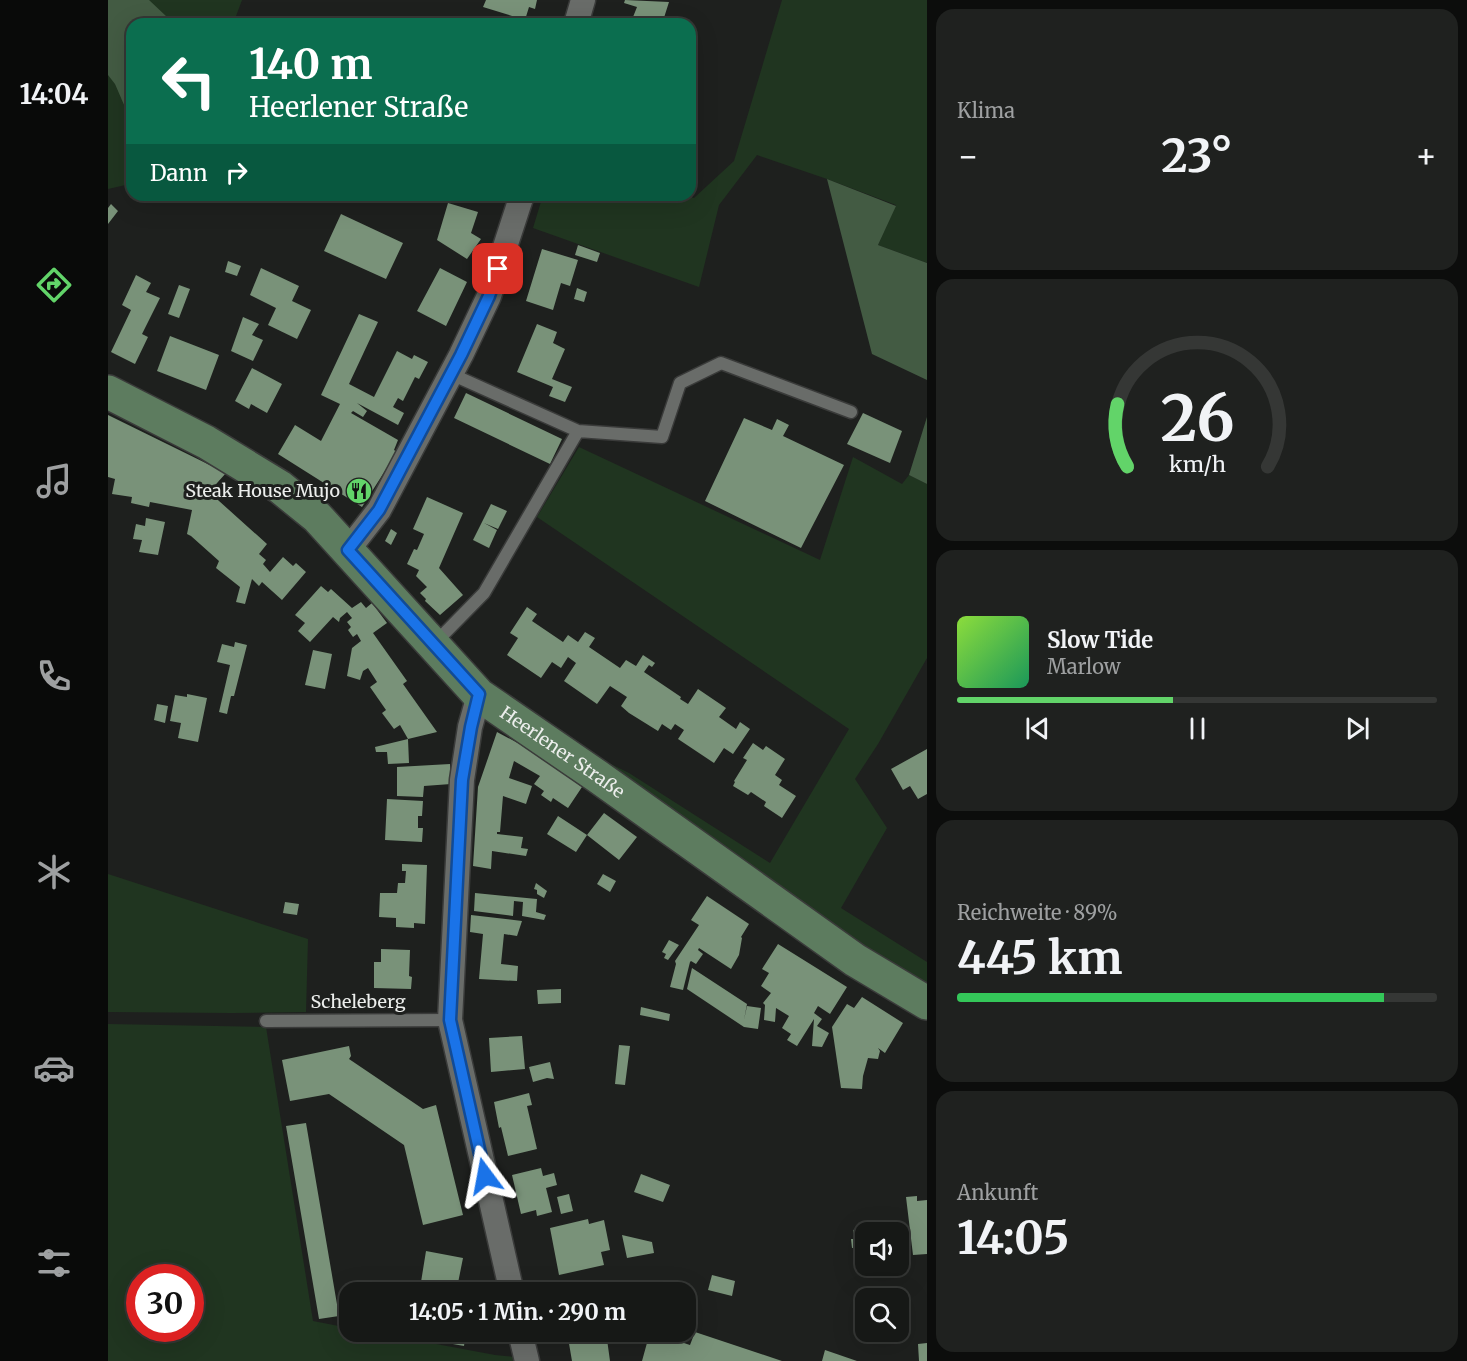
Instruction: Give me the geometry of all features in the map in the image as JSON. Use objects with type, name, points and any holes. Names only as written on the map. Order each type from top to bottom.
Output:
[{"type":"main road","name":"Heerlener Straße","points":[[108,392],[200,438],[280,487],[317,517],[479,694],[855,960],[927,1003]]},
{"type":"street","points":[[578,18],[583,0]]},
{"type":"street","points":[[348,550],[379,510],[451,374],[489,296],[520,201]]},
{"type":"street","points":[[479,694],[462,780],[450,1020],[510,1282]]},
{"type":"street","points":[[522,1342],[527,1361]]},
{"type":"lane","points":[[451,374],[578,431],[662,437],[680,383],[721,363],[851,412]]},
{"type":"lane","points":[[433,645],[484,593],[578,431]]},
{"type":"lane","name":"Scheleberg","points":[[266,1021],[450,1020]]},
{"type":"green space","points":[[108,0],[242,0],[235,18],[126,18],[126,185],[108,189]]},
{"type":"green space","points":[[108,0],[149,0],[167,18],[126,18],[126,109],[115,84],[108,75]]},
{"type":"green space","points":[[782,0],[927,0],[927,263],[878,245],[896,205],[757,155],[719,205],[699,287],[533,228],[541,201],[696,201],[696,196],[734,161]]},
{"type":"green space","points":[[827,179],[896,206],[878,245],[927,263],[927,380],[872,354]]},
{"type":"green space","points":[[927,417],[927,484],[909,475]]},
{"type":"green space","points":[[579,447],[820,560],[853,457],[902,484],[909,475],[927,484],[927,658],[878,744],[855,779],[887,828],[841,908],[927,962],[927,988],[605,769],[611,764],[629,773],[770,863],[849,729],[537,517]]},
{"type":"green space","points":[[108,874],[308,939],[306,1012],[108,1012]]},
{"type":"green space","points":[[108,1024],[266,1027],[313,1321],[339,1326],[339,1342],[425,1342],[516,1357],[517,1361],[108,1361]]},
{"type":"building","points":[[486,0],[537,0],[535,9],[529,7],[526,18],[483,7]]},
{"type":"building","points":[[625,0],[669,2],[664,18],[633,17],[637,7],[624,3]]},
{"type":"building","points":[[448,203],[478,212],[471,233],[481,239],[467,259],[437,240]]},
{"type":"building","points":[[111,204],[118,211],[108,224],[108,208]]},
{"type":"building","points":[[341,214],[403,243],[386,279],[324,251]]},
{"type":"building","points":[[578,245],[600,253],[597,262],[575,255]]},
{"type":"building","points":[[542,249],[578,260],[570,286],[561,283],[553,310],[526,301]]},
{"type":"building","points":[[228,261],[241,266],[237,276],[225,272]]},
{"type":"building","points":[[261,268],[299,286],[292,301],[311,310],[297,339],[268,325],[276,308],[250,295]]},
{"type":"building","points":[[440,268],[467,282],[446,326],[417,311]]},
{"type":"building","points":[[136,275],[151,283],[146,292],[160,298],[142,334],[148,337],[135,364],[111,352],[131,310],[122,305]]},
{"type":"building","points":[[179,285],[190,289],[179,318],[168,314]]},
{"type":"building","points":[[577,288],[587,292],[584,302],[574,299]]},
{"type":"building","points":[[359,314],[378,322],[349,384],[374,397],[397,351],[412,359],[414,355],[428,362],[419,379],[415,377],[403,401],[398,398],[393,407],[404,413],[398,425],[357,403],[367,411],[363,417],[353,411],[351,413],[398,440],[394,450],[397,452],[362,507],[278,454],[295,425],[321,441],[340,404],[321,395]]},
{"type":"building","points":[[243,317],[259,324],[252,335],[263,340],[253,361],[231,351]]},
{"type":"building","points":[[537,324],[557,332],[553,343],[565,349],[552,379],[572,387],[565,402],[549,396],[553,387],[517,372]]},
{"type":"building","points":[[170,336],[219,355],[206,390],[157,371]]},
{"type":"building","points":[[252,368],[282,384],[267,413],[251,404],[249,409],[235,401]]},
{"type":"building","points":[[466,393],[562,439],[550,464],[454,418]]},
{"type":"building","points":[[863,413],[902,431],[890,463],[847,444]]},
{"type":"building","points":[[108,415],[226,473],[209,492],[267,544],[259,554],[266,560],[263,564],[270,572],[283,557],[293,566],[296,563],[306,572],[282,600],[262,582],[259,586],[252,579],[245,604],[236,602],[240,587],[216,568],[219,561],[187,534],[192,510],[150,502],[149,507],[131,503],[132,497],[112,494],[115,479],[108,477]]},
{"type":"building","points":[[744,418],[772,430],[777,419],[789,425],[783,436],[844,465],[801,548],[705,501]]},
{"type":"building","points":[[427,497],[463,513],[439,568],[463,595],[440,615],[420,593],[427,587],[416,576],[419,570],[407,564],[424,534],[413,529]]},
{"type":"building","points":[[491,504],[507,511],[498,529],[484,523],[497,530],[489,548],[473,540]]},
{"type":"building","points":[[146,518],[165,522],[158,555],[139,552],[142,540],[133,539],[136,524],[145,526]]},
{"type":"building","points":[[391,529],[397,533],[391,545],[385,541]]},
{"type":"building","points":[[321,586],[328,592],[331,589],[352,608],[361,602],[366,608],[372,603],[387,623],[373,633],[407,681],[403,684],[437,732],[408,739],[400,725],[394,729],[382,713],[386,710],[370,687],[377,682],[368,668],[363,671],[360,680],[347,676],[352,648],[361,641],[357,634],[353,637],[348,630],[351,627],[347,622],[352,618],[347,612],[339,622],[333,617],[310,642],[298,631],[305,623],[295,615]]},
{"type":"building","points":[[527,607],[537,614],[532,621],[563,642],[568,635],[578,642],[585,632],[595,638],[589,647],[620,668],[626,660],[636,666],[643,655],[655,663],[652,667],[649,665],[644,672],[681,697],[680,699],[688,704],[698,689],[726,708],[719,717],[736,729],[740,722],[750,729],[733,754],[724,748],[714,763],[678,739],[684,730],[675,724],[671,730],[662,724],[658,731],[629,713],[621,706],[627,697],[610,686],[597,704],[564,681],[576,663],[568,657],[561,668],[552,662],[541,678],[507,655],[518,638],[510,633]]},
{"type":"building","points":[[235,642],[247,645],[227,714],[219,712],[230,665],[217,662],[222,644],[234,647]]},
{"type":"building","points":[[313,650],[332,654],[325,689],[305,685]]},
{"type":"building","points":[[187,694],[207,698],[198,742],[178,738],[181,723],[170,721],[175,695],[187,697]]},
{"type":"building","points":[[157,704],[168,706],[165,723],[154,720]]},
{"type":"building","points":[[497,732],[546,758],[549,763],[582,787],[568,808],[553,798],[551,802],[541,795],[544,791],[534,784],[540,776],[514,761],[509,778],[532,786],[526,804],[503,796],[500,832],[497,834],[523,837],[521,848],[528,849],[526,856],[492,851],[491,869],[473,866],[478,787]]},
{"type":"building","points":[[408,739],[409,763],[388,764],[387,752],[376,752],[375,747]]},
{"type":"building","points":[[753,743],[763,750],[766,746],[785,759],[775,775],[782,780],[779,785],[796,796],[782,818],[764,806],[766,802],[751,792],[748,795],[733,786],[747,760],[743,758]]},
{"type":"building","points":[[927,749],[927,794],[918,799],[910,786],[903,790],[891,769]]},
{"type":"building","points":[[450,764],[451,784],[424,786],[423,797],[397,796],[397,767]]},
{"type":"building","points":[[387,799],[423,801],[422,816],[418,816],[418,828],[423,828],[422,842],[385,840]]},
{"type":"building","points":[[604,813],[637,837],[619,860],[587,835]]},
{"type":"building","points":[[558,816],[587,835],[576,852],[547,834]]},
{"type":"building","points":[[402,864],[427,865],[425,924],[414,923],[414,928],[396,927],[396,918],[379,917],[380,893],[397,893],[398,883],[405,883],[406,871],[402,871]]},
{"type":"building","points":[[603,874],[616,881],[610,892],[597,884]]},
{"type":"building","points":[[536,883],[547,891],[544,898],[534,889]]},
{"type":"building","points":[[475,893],[537,899],[536,912],[546,915],[544,920],[522,916],[523,902],[514,901],[513,916],[474,911]]},
{"type":"building","points":[[707,896],[749,924],[741,937],[739,955],[731,969],[699,948],[698,950],[703,954],[696,964],[690,962],[683,990],[670,987],[675,961],[699,925],[691,920]]},
{"type":"building","points":[[285,902],[299,904],[297,915],[283,913]]},
{"type":"building","points":[[471,915],[522,921],[517,936],[504,934],[501,964],[518,966],[517,981],[479,979],[483,934],[470,932]]},
{"type":"building","points":[[669,940],[679,945],[668,960],[664,958],[666,954],[662,952]]},
{"type":"building","points":[[778,944],[847,987],[830,1014],[818,1006],[814,1013],[822,1019],[817,1026],[829,1033],[822,1047],[812,1046],[814,1019],[797,1046],[787,1040],[791,1034],[782,1028],[789,1016],[776,1008],[775,1022],[764,1020],[765,1005],[763,1003],[771,993],[761,986],[769,973],[762,969]]},
{"type":"building","points":[[381,949],[410,950],[411,989],[374,988],[374,962],[381,962]]},
{"type":"building","points":[[692,968],[747,1004],[744,1020],[747,1006],[761,1008],[758,1029],[744,1027],[687,989]]},
{"type":"building","points":[[561,989],[561,1003],[538,1004],[537,990]]},
{"type":"building","points":[[862,997],[903,1023],[885,1053],[878,1048],[880,1051],[878,1059],[868,1058],[862,1089],[841,1088],[832,1027],[847,1004],[854,1008]]},
{"type":"building","points":[[641,1007],[670,1014],[669,1021],[640,1015]]},
{"type":"building","points":[[522,1036],[525,1069],[491,1072],[489,1038]]},
{"type":"building","points":[[619,1045],[630,1046],[625,1085],[615,1084]]},
{"type":"building","points":[[349,1046],[351,1056],[349,1059],[423,1109],[436,1105],[463,1215],[423,1225],[404,1145],[329,1094],[290,1101],[282,1060]]},
{"type":"building","points":[[550,1062],[554,1079],[547,1078],[533,1082],[529,1067]]},
{"type":"building","points":[[529,1093],[532,1105],[527,1106],[537,1149],[508,1156],[494,1102]]},
{"type":"building","points":[[306,1123],[339,1316],[319,1319],[286,1126]]},
{"type":"building","points":[[541,1168],[543,1176],[554,1173],[557,1185],[546,1188],[552,1212],[537,1216],[536,1210],[521,1214],[512,1175]]},
{"type":"building","points":[[641,1174],[670,1185],[663,1202],[634,1192]]},
{"type":"building","points":[[569,1194],[573,1211],[561,1214],[557,1197]]},
{"type":"building","points":[[917,1196],[917,1201],[927,1200],[927,1254],[913,1255],[906,1197]]},
{"type":"building","points":[[588,1219],[589,1224],[604,1220],[610,1250],[601,1252],[604,1265],[559,1275],[550,1228]]},
{"type":"building","points":[[853,1230],[855,1230],[855,1248],[852,1248],[851,1239],[854,1239]]},
{"type":"building","points":[[622,1235],[652,1242],[654,1253],[627,1258]]},
{"type":"building","points":[[426,1251],[463,1258],[458,1282],[421,1282]]},
{"type":"building","points":[[712,1275],[735,1281],[732,1296],[708,1290]]},
{"type":"building","points":[[696,1332],[782,1361],[642,1361],[647,1342],[681,1342],[690,1345],[691,1342],[696,1342]]},
{"type":"building","points":[[442,1342],[465,1342],[464,1346]]},
{"type":"building","points":[[569,1342],[607,1342],[610,1361],[572,1361]]},
{"type":"building","points":[[927,1343],[927,1361],[919,1361],[918,1344]]},
{"type":"building","points":[[825,1350],[857,1361],[822,1361]]},
{"type":"place","name":"Steak House Mujo","points":[[359,491]]},
{"type":"route","points":[[485,1176],[450,1020],[462,780],[479,694],[348,550],[379,510],[461,355],[489,296],[498,269]]}]
